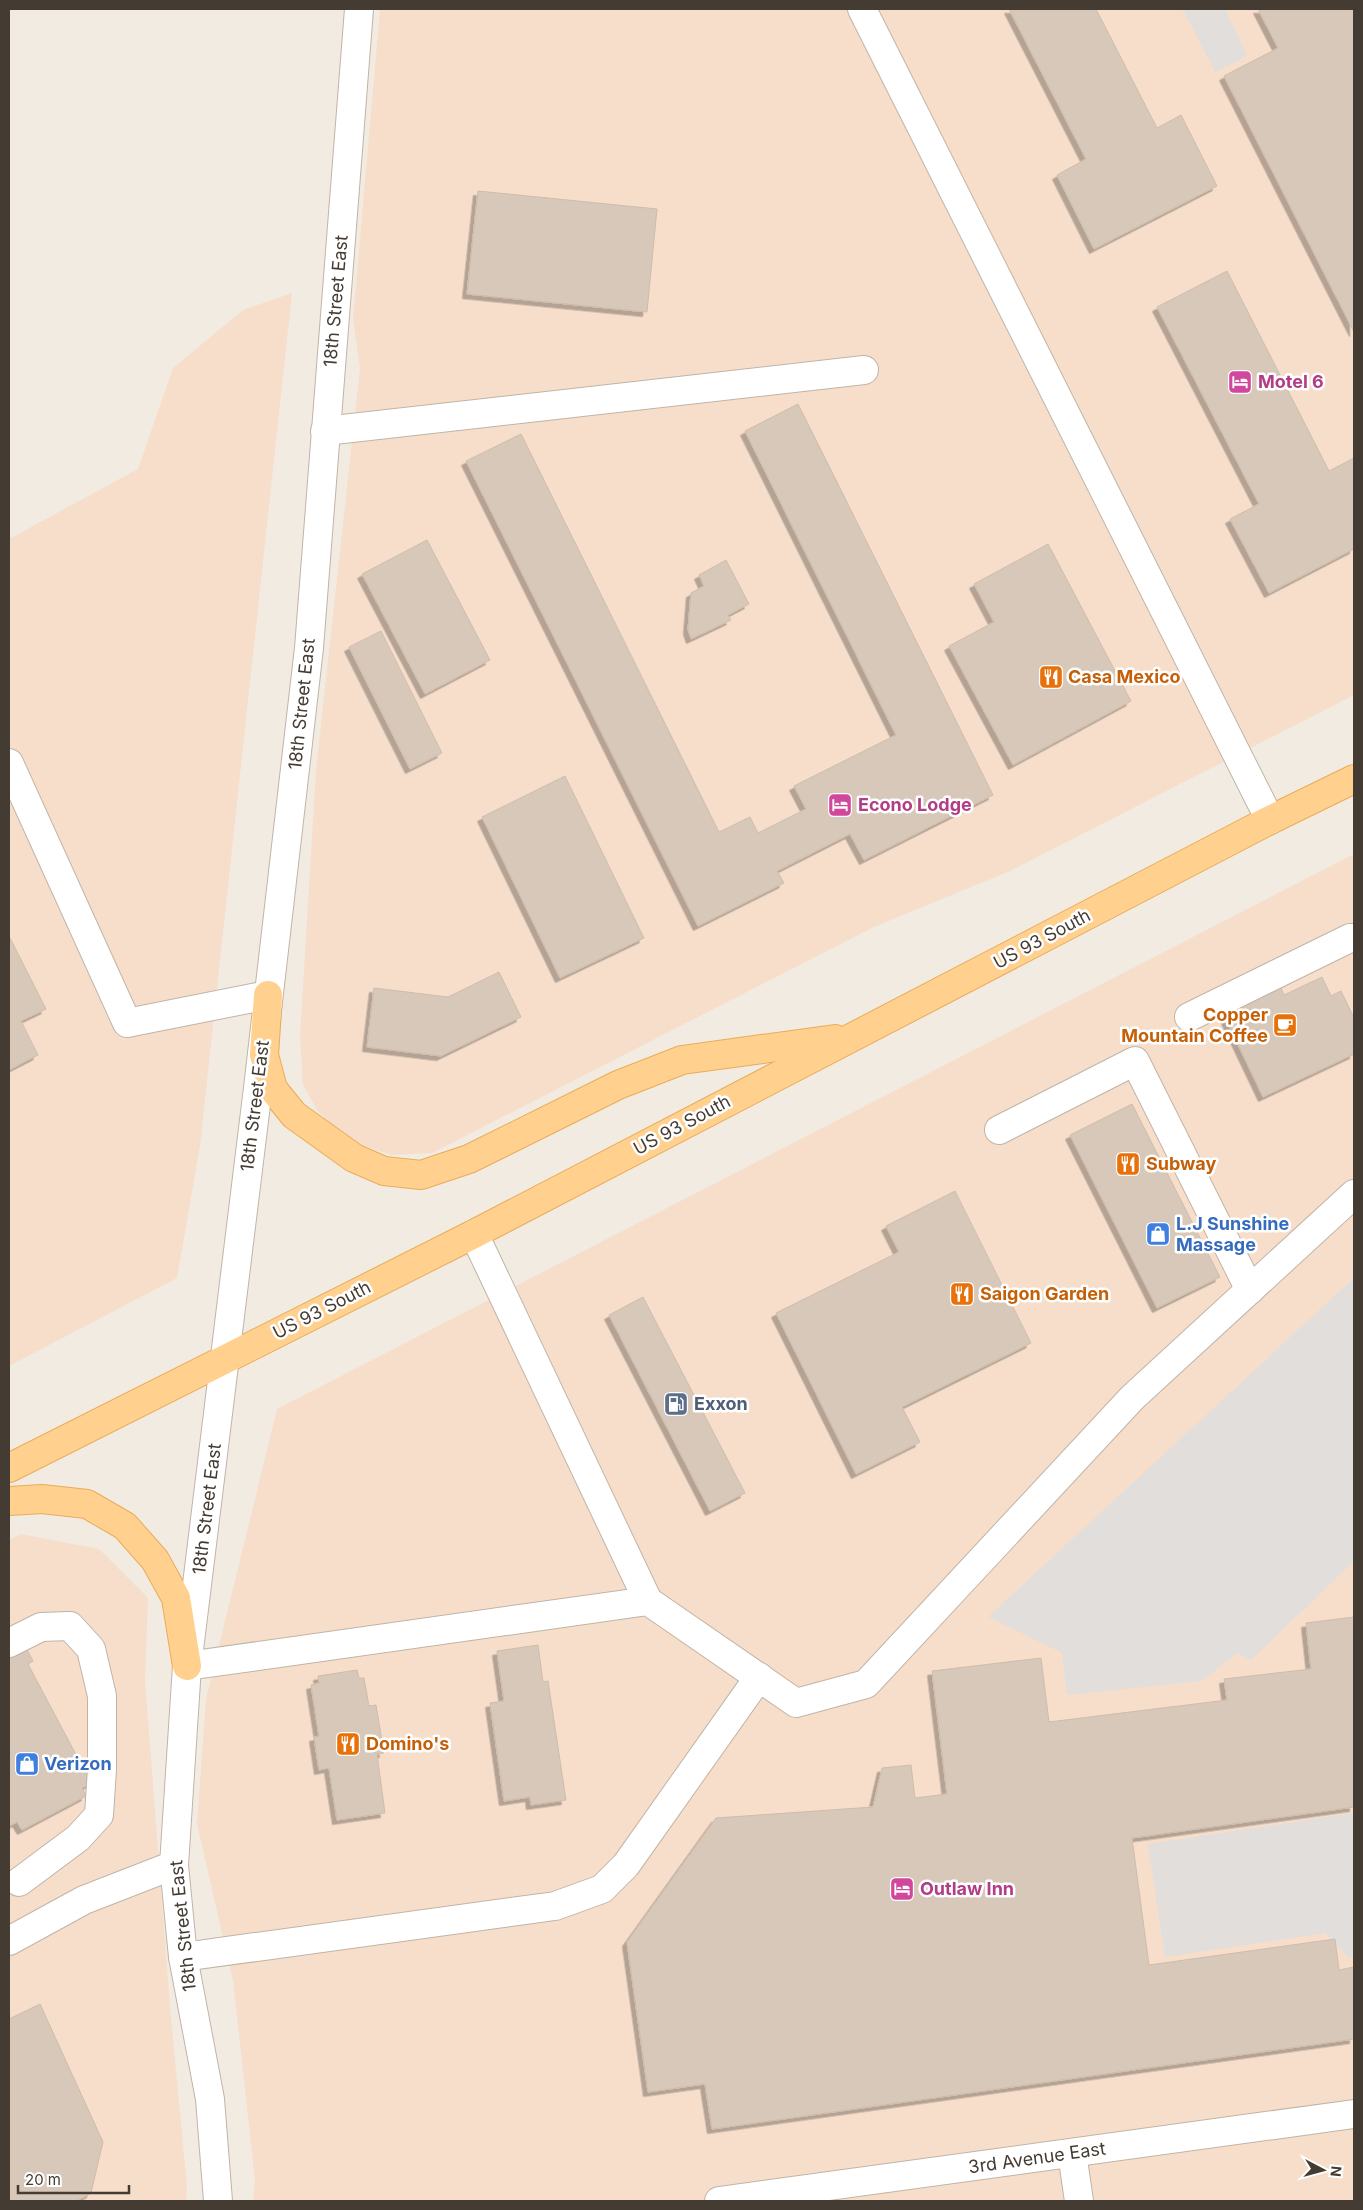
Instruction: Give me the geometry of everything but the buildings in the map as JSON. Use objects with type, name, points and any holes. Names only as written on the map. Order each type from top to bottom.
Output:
[{"type":"main road","name":"US 93 South","points":[[9,1468],[474,1234],[728,1100],[856,1036],[1270,820],[1354,779]]},
{"type":"main road","points":[[268,995],[264,1055],[273,1089],[294,1115],[354,1158],[384,1171],[421,1175],[469,1159],[618,1084],[682,1060],[856,1036]]},
{"type":"main road","points":[[9,1501],[42,1498],[86,1504],[125,1526],[155,1560],[176,1598],[187,1666]]},
{"type":"street","name":"18th Street East","points":[[218,2201],[210,2099],[183,1958],[174,1865],[187,1666],[309,648],[359,9]]},
{"type":"street","points":[[862,9],[1270,820]]},
{"type":"street","points":[[325,431],[864,370]]},
{"type":"street","points":[[9,763],[127,1023],[268,995]]},
{"type":"street","points":[[1189,1017],[1350,938],[1354,938]]},
{"type":"street","points":[[999,1130],[1135,1061],[1250,1290]]},
{"type":"street","points":[[474,1234],[648,1601],[796,1703],[866,1684],[1132,1398],[1354,1194]]},
{"type":"street","points":[[187,1666],[648,1601]]},
{"type":"street","points":[[9,1643],[41,1627],[70,1626],[91,1649],[102,1696],[102,1769],[99,1815],[78,1838],[19,1882]]},
{"type":"street","points":[[183,1958],[555,1906],[602,1888],[626,1865],[758,1677]]},
{"type":"street","points":[[12,1938],[84,1900],[174,1865]]},
{"type":"street","name":"3rd Avenue East","points":[[719,2201],[1354,2114]]},
{"type":"street","points":[[1072,2153],[1079,2201]]},
{"type":"shaded area","points":[[380,9],[1354,9],[1354,695],[1010,871],[874,927],[432,1153],[392,1155],[363,1146],[334,1127],[317,1110],[303,1084],[300,1037],[316,770],[360,368],[353,319]]},
{"type":"shaded area","points":[[1183,9],[1225,9],[1247,56],[1215,72]]},
{"type":"shaded area","points":[[292,293],[200,1146],[177,1278],[9,1366],[9,539],[138,469],[173,368],[243,310]]},
{"type":"shaded area","points":[[1354,854],[1354,2201],[253,2201],[255,2181],[233,1981],[197,1824],[206,1699],[277,1409]]},
{"type":"shaded area","points":[[1354,1278],[1354,1561],[1251,1660],[1237,1653],[1202,1681],[1067,1695],[1062,1653],[988,1617]]},
{"type":"shaded area","points":[[21,1534],[99,1549],[148,1598],[145,1680],[170,2006],[187,2187],[186,2201],[9,2201],[9,1540]]},
{"type":"shaded area","points":[[1354,1813],[1354,1957],[1349,1958],[1325,1933],[1165,1957],[1148,1844]]},
{"type":"place","name":"Motel 6","points":[[1240,382]]},
{"type":"place","name":"Casa Mexico","points":[[1051,677]]},
{"type":"place","name":"Econo Lodge","points":[[840,805]]},
{"type":"place","name":"Copper Mountain Coffee","points":[[1285,1025]]},
{"type":"place","name":"Subway","points":[[1128,1164]]},
{"type":"place","name":"L.J Sunshine Massage","points":[[1158,1234]]},
{"type":"place","name":"Saigon Garden","points":[[962,1294]]},
{"type":"place","name":"Exxon","points":[[676,1404]]},
{"type":"place","name":"Domino's","points":[[348,1744]]},
{"type":"place","name":"Verizon","points":[[27,1764]]},
{"type":"place","name":"Outlaw Inn","points":[[902,1889]]}]
